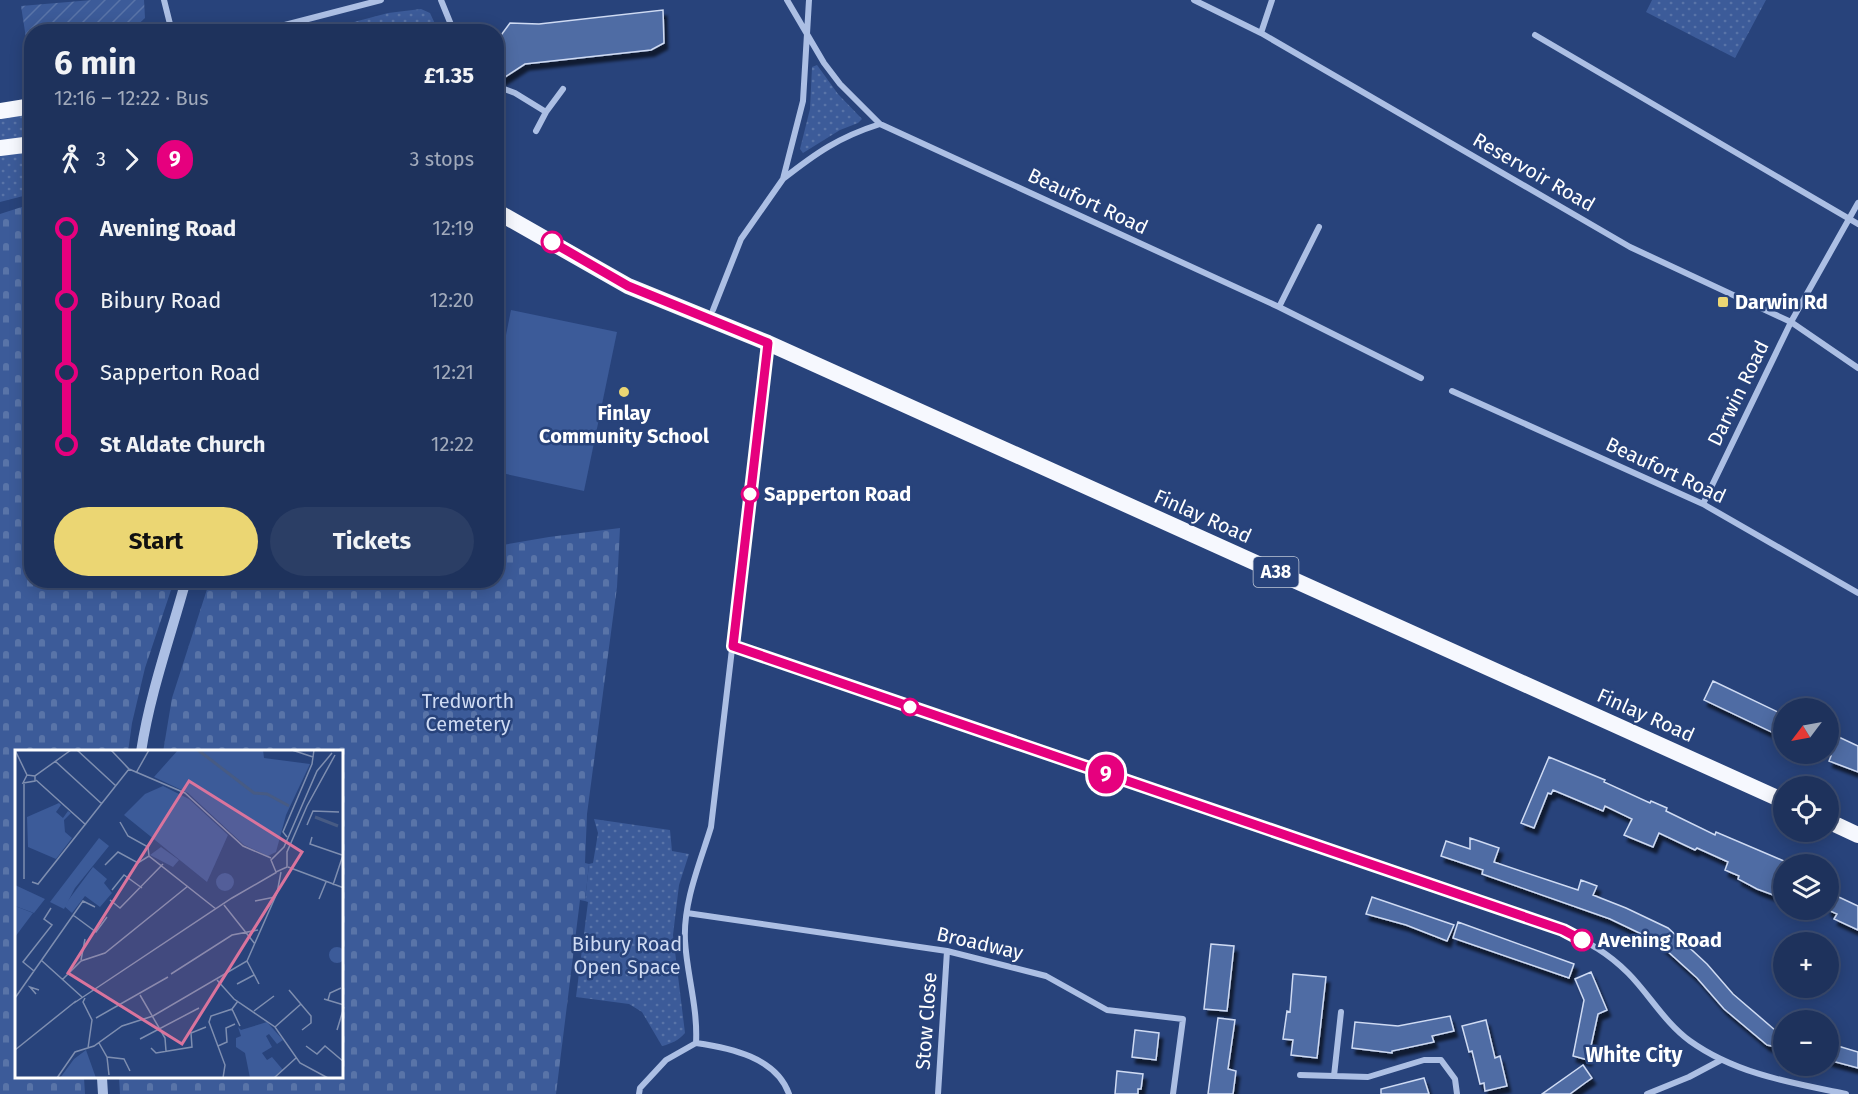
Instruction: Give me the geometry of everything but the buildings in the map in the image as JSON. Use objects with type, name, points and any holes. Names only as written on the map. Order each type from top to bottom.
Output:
[{"type":"highway","points":[[0,111],[24,107]]},
{"type":"highway","points":[[0,147],[24,145]]},
{"type":"highway","name":"A38","points":[[504,215],[628,286],[768,343]]},
{"type":"highway","name":"A38","points":[[610,274],[631,276],[713,310],[768,343]]},
{"type":"highway","name":"Finlay Road","points":[[768,343],[1773,796]]},
{"type":"highway","points":[[1839,827],[1858,835]]},
{"type":"street","points":[[164,0],[170,24]]},
{"type":"street","points":[[289,24],[381,0]]},
{"type":"street","points":[[441,0],[451,24]]},
{"type":"street","name":"Beaufort Road","points":[[787,0],[824,63],[840,84],[880,124],[1279,307],[1421,378]]},
{"type":"street","points":[[783,179],[803,101],[809,0]]},
{"type":"street","name":"Reservoir Road","points":[[1194,0],[1261,33],[1630,247],[1791,322],[1858,368]]},
{"type":"street","points":[[1261,33],[1272,0]]},
{"type":"street","points":[[1535,35],[1858,224]]},
{"type":"street","points":[[504,89],[546,112]]},
{"type":"street","points":[[536,131],[546,112],[563,89]]},
{"type":"street","points":[[713,310],[741,239],[783,179],[831,144],[880,124]]},
{"type":"street","name":"Darwin Road","points":[[1703,504],[1791,322],[1858,204]]},
{"type":"street","points":[[1279,307],[1318,227]]},
{"type":"street","points":[[696,1043],[697,1026],[685,940],[687,913],[711,827],[768,343]]},
{"type":"street","name":"Beaufort Road","points":[[1452,391],[1703,504],[1858,593]]},
{"type":"street","points":[[141,750],[147,714],[184,588]]},
{"type":"street","points":[[733,646],[1563,930],[1602,950],[1629,974],[1664,1016],[1689,1040],[1721,1060],[1771,1078],[1846,1094]]},
{"type":"street","name":"Broadway","points":[[687,913],[947,951],[1046,976],[1107,1010],[1182,1019],[1173,1094]]},
{"type":"street","name":"Stow Close","points":[[938,1094],[947,951]]},
{"type":"street","points":[[1334,1076],[1341,1012]]},
{"type":"street","points":[[639,1094],[640,1088],[666,1060],[696,1043],[728,1048],[750,1056],[772,1069],[789,1094]]},
{"type":"street","points":[[1300,1075],[1368,1077],[1424,1060],[1441,1060],[1455,1079],[1457,1094]]},
{"type":"street","points":[[1647,1094],[1689,1077],[1721,1060]]},
{"type":"street","points":[[102,1079],[103,1094]]},
{"type":"green space","points":[[92,0],[144,0],[145,18],[139,24],[24,25],[21,6]]},
{"type":"green space","points":[[1652,0],[1766,0],[1735,58],[1646,12]]},
{"type":"green space","points":[[421,9],[430,13],[435,24],[346,24],[388,13]]},
{"type":"green space","points":[[817,65],[838,94],[862,119],[803,153],[800,149],[810,109],[812,67]]},
{"type":"green space","points":[[24,107],[24,196],[0,202],[0,111]]},
{"type":"green space","points":[[24,206],[24,588],[172,588],[145,668],[128,750],[15,750],[15,1079],[84,1079],[85,1094],[0,1094],[0,214]]},
{"type":"green space","points":[[511,310],[617,332],[584,491],[504,474],[504,345]]},
{"type":"green space","name":"Tredworth Cemetery","points":[[620,528],[617,587],[587,814],[585,863],[589,864],[585,901],[580,900],[556,1094],[120,1094],[119,1079],[344,1079],[344,750],[163,750],[172,698],[207,588],[504,588],[504,545]]},
{"type":"green space","name":"Bibury Road Open Space","points":[[594,819],[670,830],[672,851],[689,854],[679,885],[673,935],[685,1033],[672,1043],[662,1046],[642,1012],[629,1004],[576,997],[588,902],[585,901],[589,864],[593,863],[598,833]]},
{"type":"bus line","name":"9","points":[[552,242],[628,286],[768,343],[733,646],[1563,930],[1582,940]]},
{"type":"place","name":"Darwin Rd","points":[[1723,302]]},
{"type":"place","name":"Finlay Community School","points":[[624,392]]},
{"type":"place","name":"Sapperton Road","points":[[750,494]]},
{"type":"place","name":"Avening Road","points":[[1582,940]]},
{"type":"district","name":"White City","points":[[1634,1055]]}]
